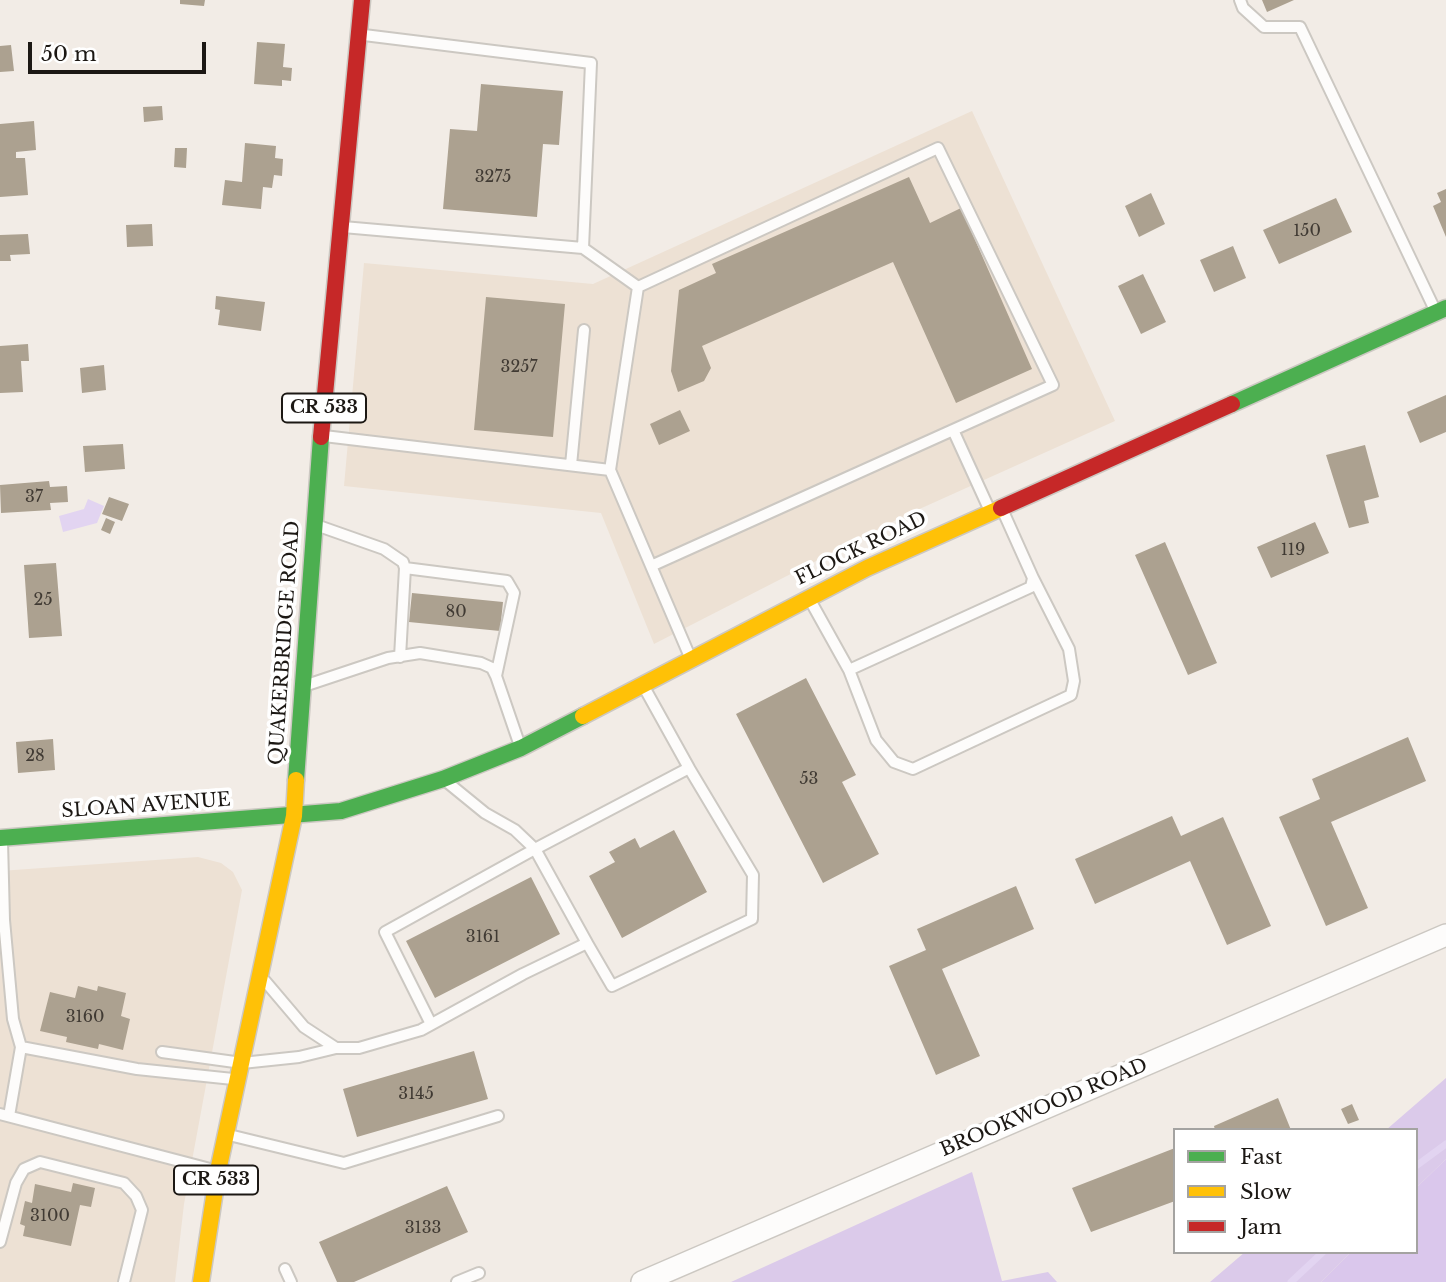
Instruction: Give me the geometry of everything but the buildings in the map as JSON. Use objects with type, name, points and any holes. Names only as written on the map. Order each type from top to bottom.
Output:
[{"type":"main road","name":"QUAKERBRIDGE ROAD","points":[[201,1282],[218,1171],[295,816],[313,524],[362,0]]},
{"type":"main road","name":"FLOCK ROAD","points":[[295,816],[341,811],[443,779],[521,748],[643,685],[690,657],[808,598],[995,509],[1441,310]]},
{"type":"main road","name":"SLOAN AVENUE","points":[[1,838],[295,816]]},
{"type":"street","name":"BROOKWOOD ROAD","points":[[650,1280],[1446,935]]},
{"type":"lane","points":[[1240,0],[1243,8],[1264,27],[1300,27],[1441,310]]},
{"type":"lane","points":[[359,34],[591,64],[583,248]]},
{"type":"lane","points":[[638,287],[938,148],[1053,385],[652,566]]},
{"type":"lane","points":[[341,227],[583,248],[638,287]]},
{"type":"lane","points":[[638,287],[610,470],[690,657]]},
{"type":"lane","points":[[571,465],[584,330]]},
{"type":"lane","points":[[808,598],[849,670],[876,740],[894,762],[913,769],[1071,695],[1074,681],[1069,649],[953,430]]},
{"type":"lane","points":[[321,435],[610,470]]},
{"type":"lane","points":[[313,524],[384,549],[403,562],[405,568],[400,657]]},
{"type":"lane","points":[[405,568],[507,581],[514,593],[496,676]]},
{"type":"lane","points":[[849,670],[1031,587],[1033,578]]},
{"type":"lane","points":[[303,687],[420,653],[481,663],[492,668],[496,676],[521,748]]},
{"type":"lane","points":[[443,779],[485,813],[515,830],[535,849],[612,986],[752,919],[752,875],[643,685]]},
{"type":"lane","points":[[431,1024],[385,932],[690,768]]},
{"type":"lane","points":[[1,838],[4,920],[13,1019],[21,1047],[5,1115],[218,1171]]},
{"type":"lane","points":[[162,1052],[242,1063],[299,1057],[336,1048],[359,1048],[431,1024],[587,943]]},
{"type":"lane","points":[[261,977],[304,1027],[336,1048]]},
{"type":"lane","points":[[21,1047],[137,1069],[239,1080]]},
{"type":"lane","points":[[226,1134],[344,1163],[498,1116]]},
{"type":"lane","points":[[0,1242],[16,1184],[24,1169],[40,1162],[124,1183],[136,1196],[142,1210],[124,1282]]},
{"type":"lane","points":[[285,1269],[291,1282]]},
{"type":"lane","points":[[457,1282],[479,1273]]},
{"type":"shaded area","points":[[972,111],[1115,421],[904,516],[654,644],[601,513],[344,486],[364,263],[593,284]]},
{"type":"shaded area","points":[[88,499],[104,506],[97,523],[63,532],[59,516],[84,509]]},
{"type":"shaded area","points":[[198,857],[221,863],[233,872],[242,890],[184,1204],[175,1282],[0,1282],[0,871]]},
{"type":"shaded area","points":[[1446,1078],[1446,1159],[1418,1186],[1418,1128],[1388,1128]]},
{"type":"shaded area","points":[[1446,1159],[1446,1282],[1321,1282],[1349,1254],[1418,1254],[1418,1186]]},
{"type":"shaded area","points":[[972,1172],[1002,1281],[1048,1272],[1057,1282],[731,1282]]},
{"type":"shaded area","points":[[1243,1254],[1349,1254],[1321,1282],[1210,1282]]},
{"type":"waterway","points":[[1418,1165],[1446,1144]]},
{"type":"waterway","points":[[1291,1282],[1321,1254]]},
{"type":"traffic: fast","points":[[1232,404],[1446,308]]},
{"type":"traffic: fast","points":[[296,780],[321,437]]},
{"type":"traffic: fast","points":[[0,838],[341,811],[443,779],[521,748],[583,716]]},
{"type":"traffic: slow","points":[[583,716],[867,568],[1001,508]]},
{"type":"traffic: slow","points":[[201,1282],[218,1171],[294,816],[296,780]]},
{"type":"traffic: jam","points":[[321,437],[362,0]]},
{"type":"traffic: jam","points":[[1001,508],[1232,404]]}]
